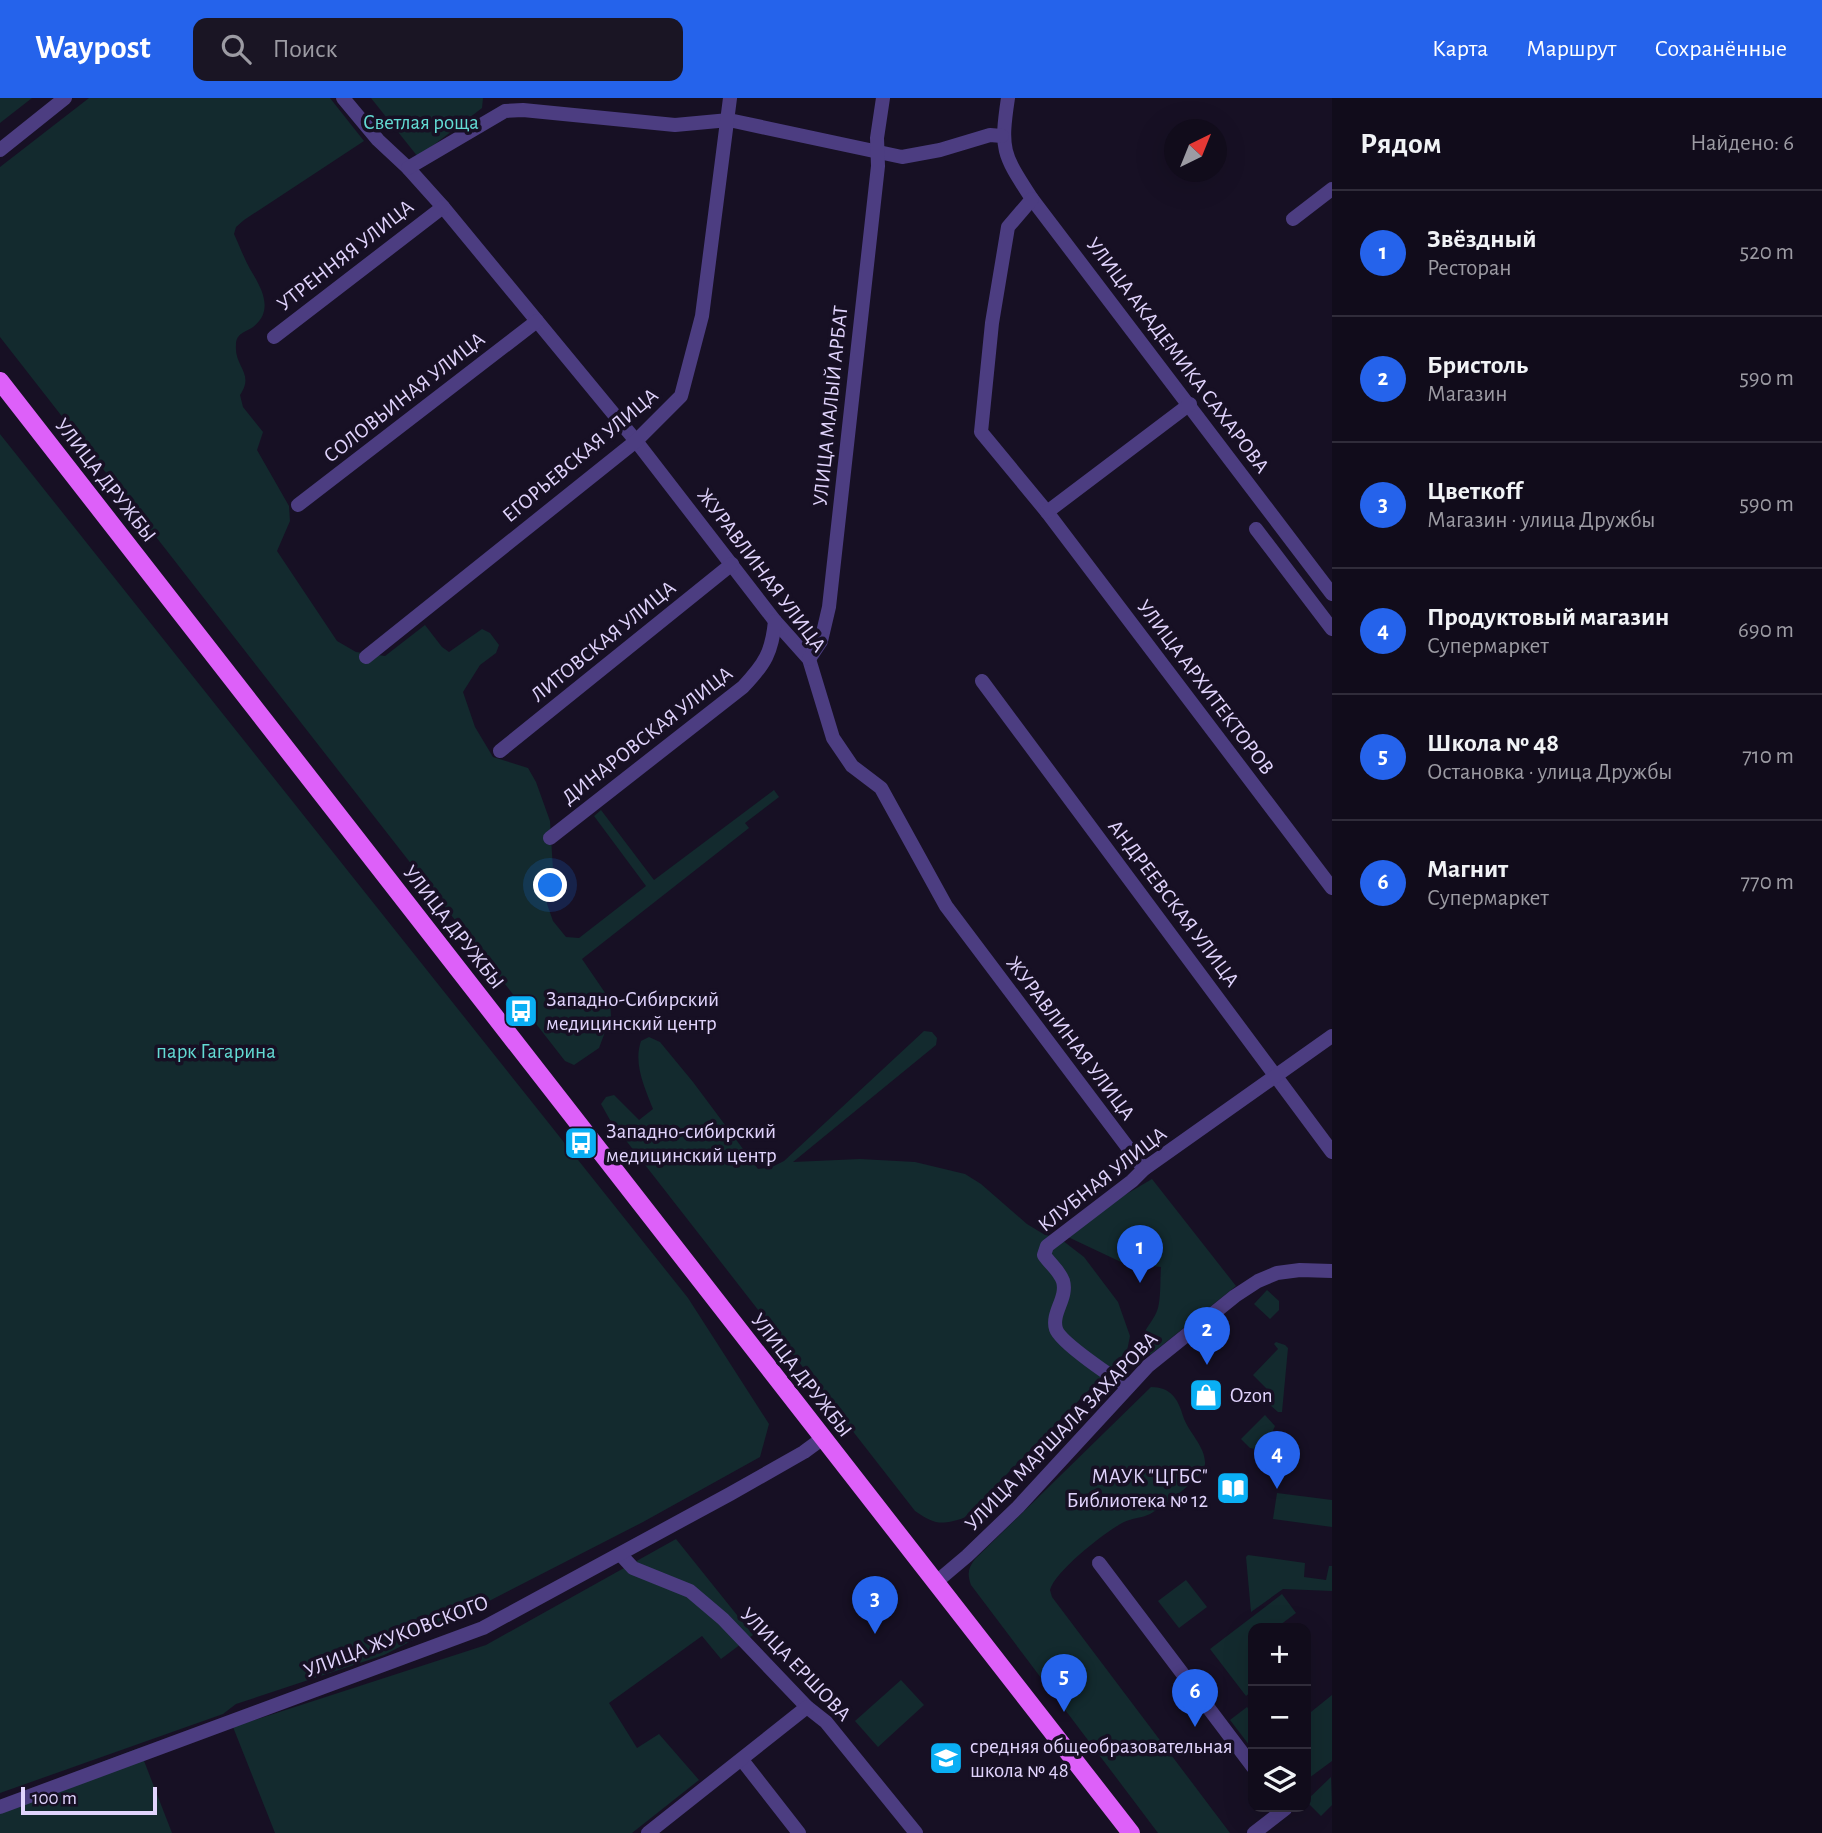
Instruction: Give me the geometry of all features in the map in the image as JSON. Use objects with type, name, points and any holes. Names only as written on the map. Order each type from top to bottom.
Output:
[{"type":"main road","name":"УЛИЦА ДРУЖБЫ","points":[[0,381],[1131,1833]]},
{"type":"street","points":[[0,150],[65,98]]},
{"type":"street","name":"ЖУРАВЛИНАЯ УЛИЦА","points":[[344,98],[377,140],[408,168],[443,207],[636,441],[775,621],[808,659],[833,738],[852,766],[881,788],[946,906],[1144,1169]]},
{"type":"street","name":"ЕГОРЬЕВСКАЯ УЛИЦА","points":[[366,657],[636,441],[681,396],[702,316],[730,98]]},
{"type":"street","name":"УЛИЦА МАЛЫЙ АРБАТ","points":[[808,659],[821,641],[829,607],[878,166],[883,98]]},
{"type":"street","points":[[408,168],[505,111],[523,110],[674,125],[729,120],[902,157],[929,153],[990,135],[1002,136],[1009,98]]},
{"type":"street","name":"УЛИЦА АКАДЕМИКА САХАРОВА","points":[[1002,136],[1004,152],[1032,199],[1332,594]]},
{"type":"street","points":[[1293,219],[1332,189]]},
{"type":"street","name":"УЛИЦА АРХИТЕКТОРОВ","points":[[1032,199],[1008,227],[992,323],[981,432],[1047,512],[1332,888]]},
{"type":"street","name":"УТРЕННЯЯ УЛИЦА","points":[[274,337],[443,207]]},
{"type":"street","name":"СОЛОВЬИНАЯ УЛИЦА","points":[[298,505],[537,321]]},
{"type":"street","points":[[1047,512],[1190,404]]},
{"type":"street","points":[[1256,529],[1332,629]]},
{"type":"street","name":"ЛИТОВСКАЯ УЛИЦА","points":[[500,751],[732,564]]},
{"type":"street","name":"ДИНАРОВСКАЯ УЛИЦА","points":[[550,838],[743,687],[761,669],[768,657],[775,621]]},
{"type":"street","name":"АНДРЕЕВСКАЯ УЛИЦА","points":[[982,681],[1332,1152]]},
{"type":"street","name":"КЛУБНАЯ УЛИЦА","points":[[1129,1386],[1117,1381],[1064,1342],[1060,1336],[1055,1317],[1064,1294],[1063,1282],[1058,1271],[1044,1255],[1046,1247],[1144,1169],[1332,1036]]},
{"type":"street","name":"УЛИЦА МАРШАЛА ЗАХАРОВА","points":[[935,1583],[1018,1507],[1157,1359],[1235,1296],[1277,1272],[1332,1271]]},
{"type":"street","name":"УЛИЦА ЖУКОВСКОГО","points":[[0,1807],[483,1628],[621,1555],[804,1452],[822,1438]]},
{"type":"street","name":"УЛИЦА ЕРШОВА","points":[[621,1555],[633,1568],[690,1591],[723,1619],[807,1707],[826,1723],[916,1833]]},
{"type":"street","points":[[1099,1563],[1248,1760]]},
{"type":"street","points":[[648,1833],[807,1707]]},
{"type":"street","points":[[742,1760],[799,1833]]},
{"type":"street","points":[[1254,1833],[1281,1812]]},
{"type":"green space","points":[[0,98],[32,98],[0,123]]},
{"type":"green space","points":[[89,98],[330,98],[364,141],[244,220],[236,227],[234,234],[264,298],[265,306],[260,320],[238,338],[236,353],[245,375],[240,395],[243,407],[263,432],[257,450],[289,506],[290,521],[277,551],[337,641],[356,652],[385,656],[425,625],[449,652],[482,629],[490,633],[499,645],[496,653],[480,665],[463,692],[475,727],[493,757],[528,768],[536,782],[550,821],[553,870],[545,883],[547,904],[553,921],[566,937],[579,938],[646,886],[594,816],[601,810],[654,880],[774,790],[779,797],[745,823],[749,828],[582,959],[610,1000],[611,1016],[599,1048],[574,1065],[565,1061],[0,337],[0,167]]},
{"type":"green space","name":"Светлая роща","points":[[371,98],[483,98],[482,108],[418,157]]},
{"type":"green space","name":"парк Гагарина","points":[[0,434],[688,1298],[769,1424],[760,1457],[643,1522],[384,1655],[236,1704],[223,1714],[0,1793]]},
{"type":"green space","points":[[924,1031],[932,1032],[937,1038],[936,1045],[793,1162],[860,1159],[915,1162],[965,1174],[981,1184],[1027,1224],[1045,1235],[1058,1237],[1084,1257],[1118,1302],[1130,1336],[1127,1351],[964,1518],[944,1523],[928,1519],[915,1511],[610,1120],[601,1104],[606,1097],[614,1095],[639,1120],[653,1109],[641,1076],[638,1058],[641,1041],[649,1037],[660,1042],[758,1169],[772,1167],[784,1161]]},
{"type":"green space","points":[[1152,1179],[1236,1286],[1150,1355],[1143,1336],[1158,1308],[1161,1267],[1123,1263],[1068,1237],[1118,1199]]},
{"type":"green space","points":[[1267,1290],[1279,1301],[1279,1310],[1270,1319],[1254,1304]]},
{"type":"green space","points":[[1276,1342],[1288,1348],[1282,1412],[1269,1404],[1273,1395],[1253,1375],[1278,1349],[1274,1344]]},
{"type":"green space","points":[[1151,1387],[1168,1391],[1176,1399],[1185,1422],[1203,1452],[1203,1469],[1182,1491],[1156,1511],[1124,1522],[1094,1542],[1061,1573],[1050,1590],[1052,1597],[1230,1833],[1158,1833],[971,1585],[969,1578],[975,1559]]},
{"type":"green space","points":[[1265,1415],[1275,1426],[1260,1450],[1250,1448],[1241,1439]]},
{"type":"green space","points":[[1277,1493],[1332,1500],[1332,1527],[1273,1519]]},
{"type":"green space","points":[[676,1539],[753,1635],[721,1659],[702,1636],[609,1703],[637,1748],[659,1734],[699,1780],[632,1833],[275,1833],[233,1727],[486,1645]]},
{"type":"green space","points":[[1248,1555],[1305,1563],[1304,1577],[1326,1580],[1329,1566],[1332,1566],[1332,1591],[1283,1589],[1251,1612],[1246,1557]]},
{"type":"green space","points":[[1186,1580],[1207,1607],[1179,1628],[1158,1601]]},
{"type":"green space","points":[[1282,1594],[1296,1613],[1283,1623],[1248,1623],[1246,1696],[1210,1649]]},
{"type":"green space","points":[[901,1680],[924,1705],[878,1747],[855,1721]]},
{"type":"green space","points":[[1332,1695],[1332,1761],[1311,1777],[1311,1749],[1311,1712]]},
{"type":"green space","points":[[1247,1707],[1248,1743],[1230,1720]]},
{"type":"green space","points":[[139,1748],[172,1833],[0,1833],[0,1801]]},
{"type":"green space","points":[[1331,1777],[1332,1805],[1321,1816],[1311,1806],[1311,1796]]},
{"type":"place","name":"Западно-Сибирский медицинский центр","points":[[521,1011]]},
{"type":"place","name":"Западно-сибирский медицинский центр","points":[[581,1143]]},
{"type":"place","name":"Звёздный","points":[[1140,1283]]},
{"type":"place","name":"Бристоль","points":[[1207,1365]]},
{"type":"place","name":"Ozon","points":[[1206,1395]]},
{"type":"place","name":"МАУК \"ЦГБС\" Библиотека № 12","points":[[1233,1488]]},
{"type":"place","name":"Продуктовый магазин","points":[[1277,1489]]},
{"type":"place","name":"Цветкоff","points":[[875,1634]]},
{"type":"place","name":"Школа № 48","points":[[1064,1712]]},
{"type":"place","name":"Магнит","points":[[1195,1727]]},
{"type":"place","name":"средняя общеобразовательная школа № 48","points":[[946,1758]]}]
